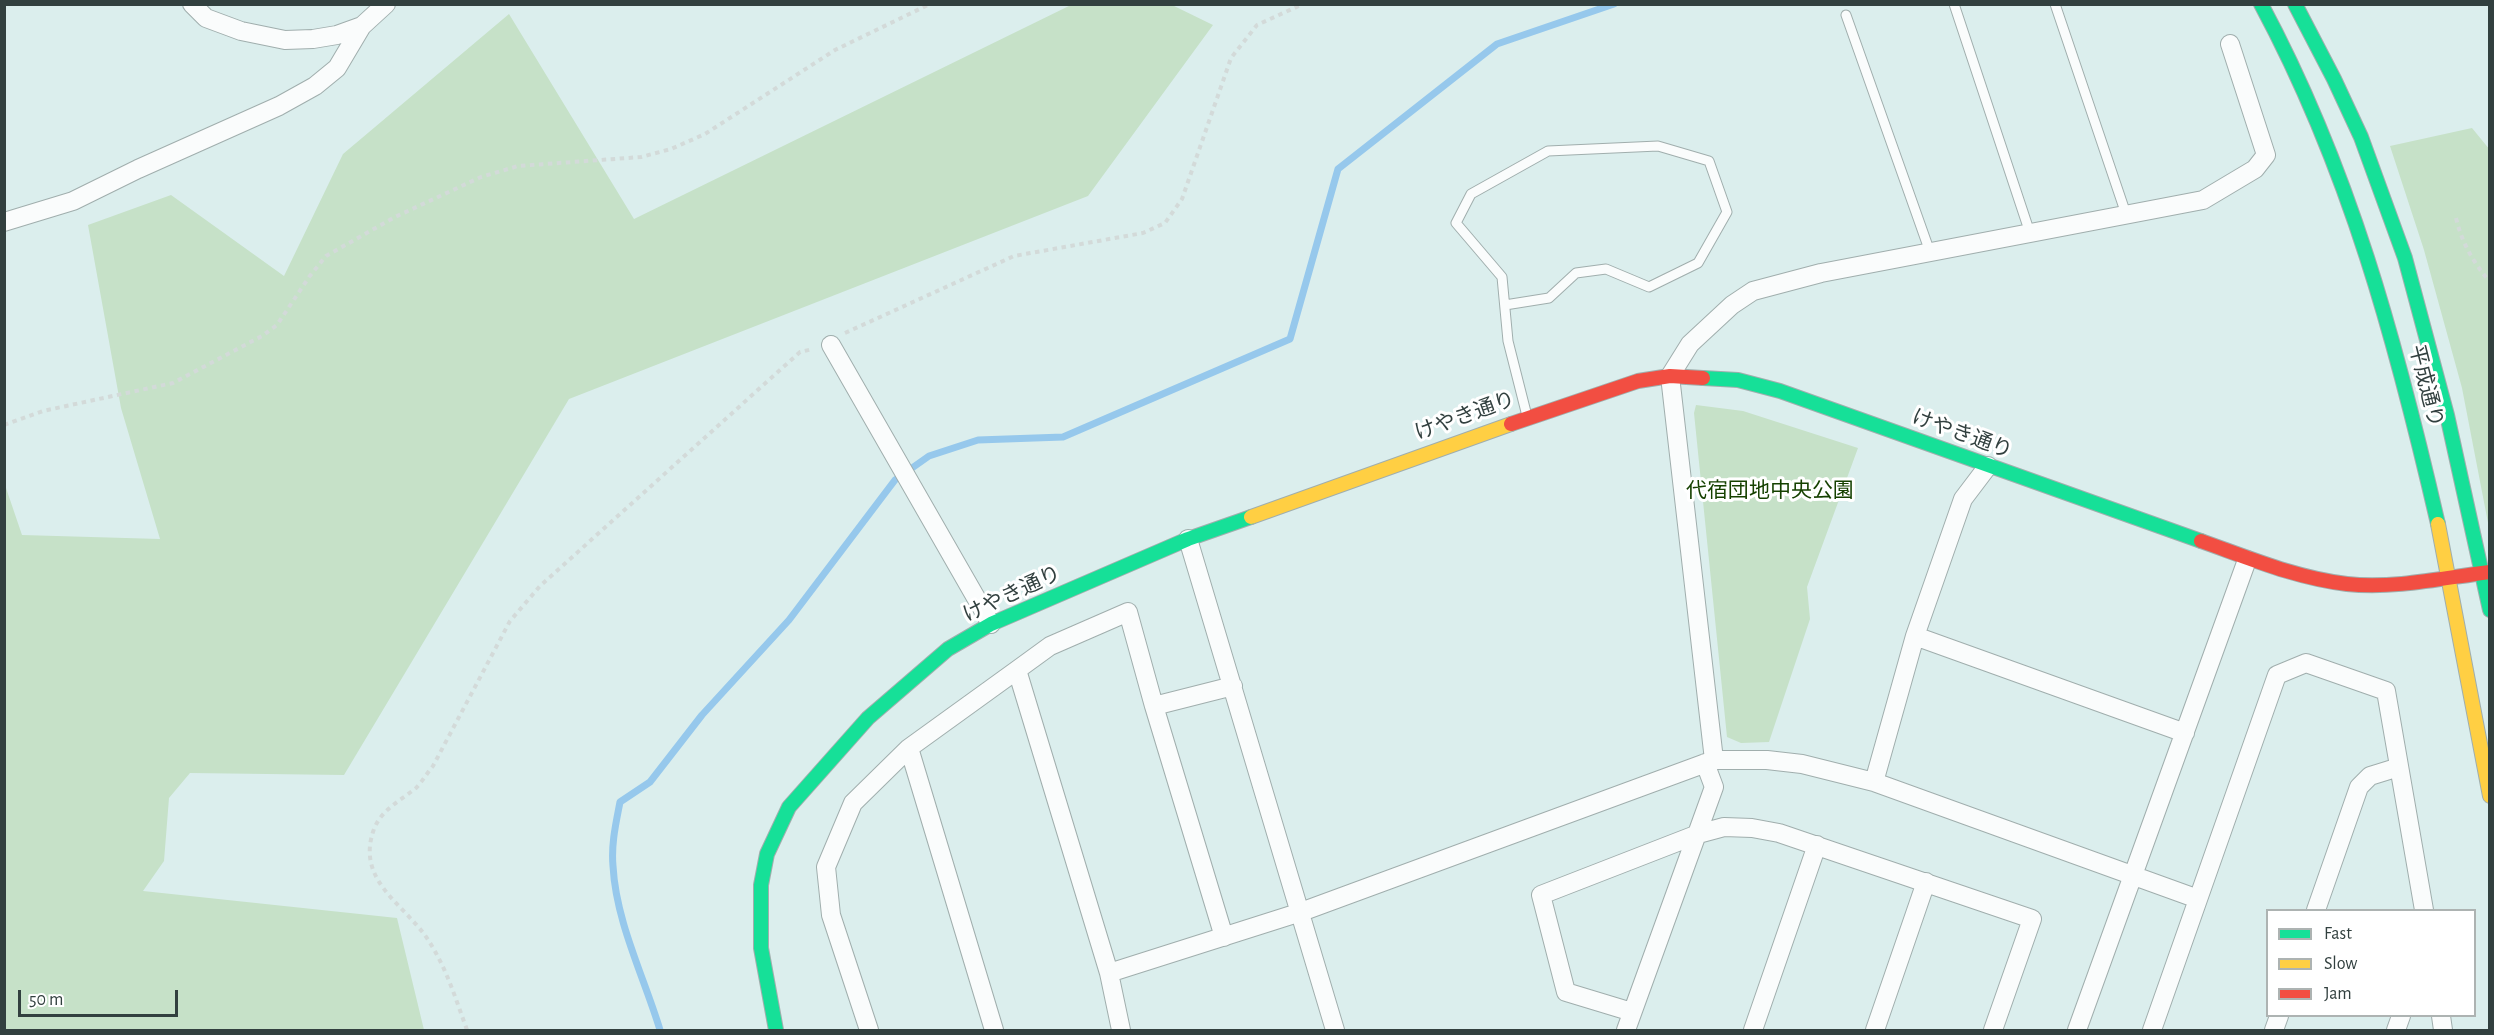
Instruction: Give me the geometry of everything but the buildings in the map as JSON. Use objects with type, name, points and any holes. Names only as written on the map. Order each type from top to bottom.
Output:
[{"type":"street","points":[[192,4],[206,18],[241,31],[285,40],[337,35],[362,26]]},
{"type":"street","points":[[4,222],[73,201],[138,169],[279,106],[315,86],[337,68],[362,26],[386,4]]},
{"type":"street","name":"平成通り","points":[[2261,4],[2290,55],[2333,155],[2368,256],[2395,346],[2450,577],[2490,796]]},
{"type":"street","name":"平成通り","points":[[2295,4],[2320,50],[2369,156],[2403,254],[2428,342],[2486,573],[2490,610]]},
{"type":"street","points":[[1626,1030],[1714,787],[1670,376],[1690,344],[1732,305],[1753,291],[1821,273],[2203,200],[2255,169],[2266,155],[2230,44]]},
{"type":"street","points":[[831,345],[991,624]]},
{"type":"street","name":"けやき通り","points":[[776,1030],[761,948],[760,916],[761,885],[776,831],[789,807],[868,718],[948,649],[991,624],[1188,539],[1527,416],[1638,381],[1670,376],[1738,380],[1780,391],[2247,560],[2290,573],[2348,584],[2390,585],[2486,573]]},
{"type":"street","points":[[1874,782],[1915,636],[1963,499],[1988,466]]},
{"type":"street","points":[[1188,539],[1335,1030]]},
{"type":"street","points":[[2077,1030],[2247,560]]},
{"type":"street","points":[[869,1030],[831,915],[826,867],[853,803],[909,748],[1050,646],[1128,612],[1224,937]]},
{"type":"street","points":[[1915,636],[2185,733]]},
{"type":"street","points":[[2152,1030],[2277,675],[2306,663],[2386,691],[2424,909]]},
{"type":"street","points":[[1017,669],[1109,973],[1121,1030]]},
{"type":"street","points":[[1154,706],[1233,686]]},
{"type":"street","points":[[909,748],[994,1030]]},
{"type":"street","points":[[1109,973],[1301,912],[1710,762],[1767,760],[1802,764],[1874,782],[2198,900]]},
{"type":"street","points":[[2316,909],[2359,788],[2370,776],[2399,767]]},
{"type":"street","points":[[1632,1012],[1566,992],[1541,895],[1698,834],[1724,827],[1752,828],[1779,833],[1817,845],[2032,919],[1993,1030]]},
{"type":"street","points":[[1753,1030],[1817,845]]},
{"type":"street","points":[[1875,1030],[1926,882]]},
{"type":"lane","points":[[1954,4],[2030,233]]},
{"type":"lane","points":[[2055,4],[2126,214]]},
{"type":"lane","points":[[1846,15],[1930,252]]},
{"type":"lane","points":[[1505,305],[1549,298],[1576,273],[1606,269],[1649,287],[1698,263],[1727,212],[1709,161],[1658,146],[1548,151],[1471,194],[1456,223],[1502,277],[1508,341],[1527,416]]},
{"type":"path","points":[[4,425],[43,411],[173,383],[277,326],[309,277],[326,256],[395,217],[481,177],[518,166],[642,157],[671,149],[705,134],[835,50],[930,4]]},
{"type":"path","points":[[467,1030],[448,975],[424,934],[378,883],[372,865],[370,847],[374,828],[383,814],[397,800],[417,787],[432,766],[510,621],[540,586],[800,352],[831,345],[848,331],[1014,256],[1143,233],[1165,223],[1182,199],[1231,58],[1257,25],[1303,4]]},
{"type":"path","points":[[2456,218],[2471,260],[2490,282]]},
{"type":"green space","points":[[1073,4],[1172,5],[1213,25],[1088,196],[569,399],[344,775],[190,773],[169,798],[164,861],[143,891],[397,918],[424,1030],[5,1030],[5,485],[22,535],[160,539],[121,408],[88,225],[171,195],[284,276],[343,154],[509,14],[634,219]]},
{"type":"green space","points":[[2472,128],[2490,150],[2489,528],[2462,388],[2424,250],[2390,146]]},
{"type":"green space","name":"代宿団地中央公園","points":[[1696,405],[1743,411],[1858,448],[1807,587],[1810,619],[1769,742],[1741,743],[1727,737],[1694,413]]},
{"type":"waterway","points":[[660,1030],[625,929],[615,887],[613,850],[620,802],[650,782],[702,715],[789,620],[895,480],[929,456],[978,440],[1063,437],[1290,339],[1338,169],[1497,44],[1614,4]]},
{"type":"traffic: fast","points":[[2261,4],[2292,67],[2345,193],[2387,323],[2438,524]]},
{"type":"traffic: fast","points":[[2295,4],[2361,137],[2405,258],[2447,415],[2490,610]]},
{"type":"traffic: fast","points":[[1703,378],[1738,380],[1780,391],[2201,541]]},
{"type":"traffic: fast","points":[[776,1030],[761,948],[761,885],[767,854],[789,807],[868,718],[948,649],[991,624],[1188,539],[1251,517]]},
{"type":"traffic: slow","points":[[1251,517],[1511,424]]},
{"type":"traffic: slow","points":[[2438,524],[2490,796]]},
{"type":"traffic: jam","points":[[1511,424],[1638,381],[1670,376],[1703,378]]},
{"type":"traffic: jam","points":[[2201,541],[2291,572],[2347,584],[2401,584],[2490,572]]}]
